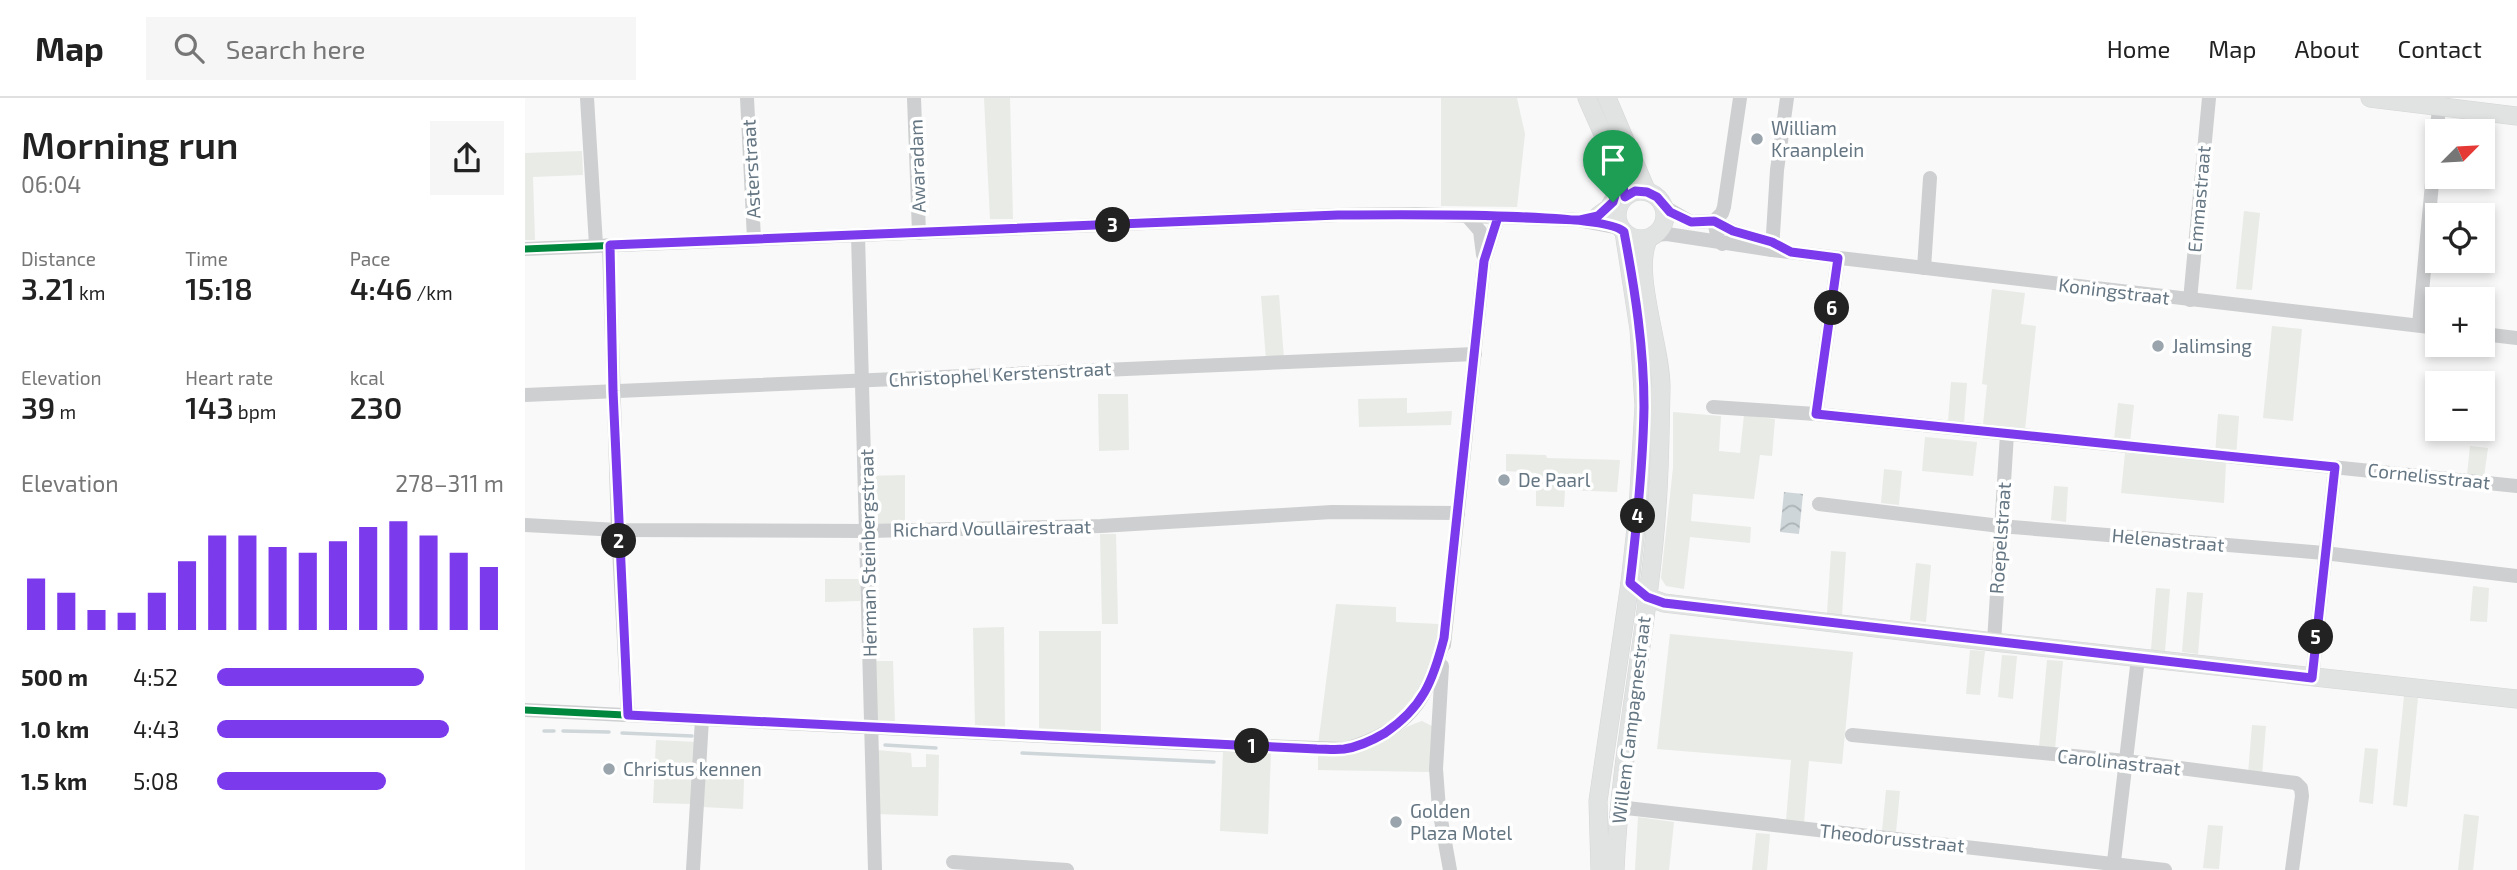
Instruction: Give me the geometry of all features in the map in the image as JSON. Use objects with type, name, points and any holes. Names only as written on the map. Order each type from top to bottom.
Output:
[{"type":"main road","points":[[1587,98],[1621,176],[1621,203],[1622,230],[1637,239],[1652,236],[1664,220],[1663,206],[1657,197],[1647,192],[1635,191],[1621,203]]},
{"type":"main road","points":[[1607,98],[1647,192]]},
{"type":"main road","points":[[2370,98],[2427,103],[2517,117]]},
{"type":"main road","points":[[1598,216],[1613,202],[1621,176]]},
{"type":"main road","name":"Willem Campagnestraat","points":[[1600,870],[1598,801],[1630,583],[1638,510],[1644,406],[1639,329],[1622,230]]},
{"type":"main road","name":"Willem Campagnestraat","points":[[1615,870],[1618,807],[1657,506],[1661,384],[1643,273],[1643,255],[1652,236]]},
{"type":"main road","points":[[1630,583],[1647,597],[1664,603],[2517,699]]},
{"type":"street","points":[[587,98],[603,245],[613,391],[628,715]]},
{"type":"street","name":"Asterstraat","points":[[747,98],[754,239]]},
{"type":"street","name":"Awaradam","points":[[914,98],[919,233]]},
{"type":"street","points":[[1722,244],[1718,239],[1714,221],[1724,207],[1740,98]]},
{"type":"street","points":[[1772,246],[1777,170],[1787,98]]},
{"type":"street","name":"Emmastraat","points":[[2190,300],[2209,98]]},
{"type":"street","points":[[2419,325],[2427,103]]},
{"type":"street","points":[[1924,268],[1930,178]]},
{"type":"street","points":[[1580,220],[1598,216],[1621,203]]},
{"type":"street","name":"Koningstraat","points":[[1663,206],[1691,222],[1714,221],[1733,231],[1791,252],[2425,326]]},
{"type":"street","points":[[525,249],[1338,215],[1580,220],[1622,230]]},
{"type":"street","points":[[1467,216],[1480,231],[1484,261]]},
{"type":"street","points":[[1450,870],[1439,809],[1436,769],[1444,638],[1484,261],[1498,217]]},
{"type":"street","name":"Herman Steinbergstraat","points":[[858,235],[875,870]]},
{"type":"street","name":"Koningstraat","points":[[1652,236],[1677,235],[1722,244],[1772,246]]},
{"type":"street","points":[[1816,414],[1838,258]]},
{"type":"street","points":[[2495,335],[2517,338]]},
{"type":"street","name":"Christophel Kerstenstraat","points":[[525,395],[1475,354]]},
{"type":"street","name":"Cornelisstraat","points":[[1713,407],[1816,414],[2517,486]]},
{"type":"street","name":"Roepelstraat","points":[[1994,642],[2007,434]]},
{"type":"street","points":[[2312,678],[2335,467]]},
{"type":"street","name":"Helenastraat","points":[[1819,504],[2000,526],[2324,553],[2517,576]]},
{"type":"street","name":"Richard Voullairestraat","points":[[525,525],[618,530],[867,531],[1101,526],[1332,512],[1458,513]]},
{"type":"street","points":[[1402,721],[1425,695],[1436,671],[1444,638]]},
{"type":"street","points":[[2113,867],[2138,658]]},
{"type":"street","points":[[525,710],[1345,749],[1365,743],[1402,721],[1422,715],[1430,717],[1438,728]]},
{"type":"street","points":[[693,870],[702,719]]},
{"type":"street","name":"Carolinastraat","points":[[1852,734],[2126,761],[2296,783],[2301,788],[2302,796],[2293,870]]},
{"type":"street","name":"Theodorusstraat","points":[[1618,807],[2113,867],[2165,870]]},
{"type":"street","points":[[953,862],[989,867],[1067,870]]},
{"type":"shaded area","points":[[984,98],[1010,98],[1013,219],[990,219]]},
{"type":"shaded area","points":[[1441,98],[1517,98],[1525,134],[1517,207],[1441,206]]},
{"type":"shaded area","points":[[582,151],[583,175],[533,177],[535,240],[525,240],[525,153]]},
{"type":"shaded area","points":[[2244,211],[2260,213],[2252,290],[2236,289]]},
{"type":"shaded area","points":[[1992,289],[2025,293],[2021,324],[2036,326],[2025,429],[1983,425],[1987,385],[1982,384]]},
{"type":"shaded area","points":[[1279,295],[1284,359],[1266,360],[1261,296]]},
{"type":"shaded area","points":[[2272,326],[2302,329],[2293,421],[2263,418]]},
{"type":"shaded area","points":[[1951,382],[1967,383],[1964,423],[1948,422]]},
{"type":"shaded area","points":[[1098,394],[1128,394],[1129,450],[1099,451]]},
{"type":"shaded area","points":[[1407,398],[1407,413],[1452,411],[1451,425],[1359,427],[1358,399]]},
{"type":"shaded area","points":[[2118,403],[2134,405],[2130,442],[2114,440]]},
{"type":"shaded area","points":[[1673,412],[1721,416],[1719,451],[1740,453],[1744,415],[1775,419],[1772,456],[1760,455],[1754,499],[1693,494],[1691,521],[1751,527],[1750,543],[1690,537],[1684,589],[1666,586],[1661,578],[1673,468]]},
{"type":"shaded area","points":[[2218,414],[2239,416],[2236,457],[2215,455]]},
{"type":"shaded area","points":[[1925,437],[1977,442],[1973,476],[1922,471]]},
{"type":"shaded area","points":[[2470,446],[2488,448],[2484,477],[2467,475]]},
{"type":"shaded area","points":[[2125,453],[2226,463],[2224,503],[2121,493]]},
{"type":"shaded area","points":[[1506,454],[1620,460],[1617,492],[1565,490],[1564,507],[1536,506],[1536,473],[1506,471]]},
{"type":"shaded area","points":[[1884,469],[1902,471],[1899,505],[1881,503]]},
{"type":"shaded area","points":[[905,475],[905,528],[872,525],[868,476]]},
{"type":"shaded area","points":[[2054,486],[2068,487],[2066,522],[2051,520]]},
{"type":"shaded area","points":[[1100,534],[1116,534],[1118,624],[1102,624]]},
{"type":"shaded area","points":[[1831,551],[1846,552],[1842,615],[1827,614]]},
{"type":"shaded area","points":[[1916,563],[1931,565],[1926,622],[1910,620]]},
{"type":"shaded area","points":[[825,579],[860,579],[860,601],[825,602]]},
{"type":"shaded area","points":[[2473,586],[2489,588],[2487,622],[2470,621]]},
{"type":"shaded area","points":[[2156,588],[2170,589],[2165,651],[2151,650]]},
{"type":"shaded area","points":[[2187,592],[2203,593],[2198,654],[2182,652]]},
{"type":"shaded area","points":[[1336,604],[1396,607],[1396,622],[1439,624],[1437,653],[1422,691],[1387,727],[1344,743],[1318,745]]},
{"type":"shaded area","points":[[1004,627],[1005,728],[975,727],[973,628]]},
{"type":"shaded area","points":[[1039,631],[1101,631],[1101,735],[1039,732]]},
{"type":"shaded area","points":[[1670,634],[1853,652],[1842,764],[1809,761],[1804,823],[1786,821],[1791,760],[1657,749]]},
{"type":"shaded area","points":[[1970,650],[1985,651],[1980,695],[1966,694]]},
{"type":"shaded area","points":[[2002,655],[2017,656],[2013,699],[1998,697]]},
{"type":"shaded area","points":[[2047,660],[2063,661],[2055,749],[2039,747]]},
{"type":"shaded area","points":[[873,661],[893,661],[895,723],[877,722]]},
{"type":"shaded area","points":[[2404,696],[2418,698],[2407,807],[2393,805]]},
{"type":"shaded area","points":[[1422,721],[1432,726],[1431,772],[1318,770],[1318,756],[1357,753]]},
{"type":"shaded area","points":[[2252,725],[2266,726],[2262,775],[2248,774]]},
{"type":"shaded area","points":[[656,740],[697,742],[693,804],[653,803]]},
{"type":"shaded area","points":[[2365,748],[2378,749],[2373,804],[2359,802]]},
{"type":"shaded area","points":[[877,750],[911,753],[912,767],[926,767],[926,754],[939,755],[938,816],[877,814]]},
{"type":"shaded area","points":[[1223,750],[1271,752],[1268,834],[1220,831]]},
{"type":"shaded area","points":[[703,777],[744,779],[743,809],[702,807]]},
{"type":"shaded area","points":[[1886,790],[1900,791],[1896,832],[1882,831]]},
{"type":"shaded area","points":[[2464,814],[2479,816],[2473,870],[2458,870]]},
{"type":"shaded area","points":[[1638,817],[1674,822],[1669,870],[1635,870]]},
{"type":"shaded area","points":[[2208,825],[2223,826],[2219,869],[2203,868]]},
{"type":"shaded area","points":[[1756,833],[1770,834],[1767,870],[1752,870]]},
{"type":"water","points":[[1784,492],[1803,494],[1799,534],[1780,532]]},
{"type":"waterway","points":[[544,731],[554,731]]},
{"type":"waterway","points":[[563,731],[609,732]]},
{"type":"waterway","points":[[622,733],[692,736]]},
{"type":"waterway","points":[[885,745],[936,748]]},
{"type":"waterway","points":[[1022,753],[1214,762]]},
{"type":"cycle path","points":[[525,249],[1338,215],[1416,214],[1579,220],[1621,228]]},
{"type":"cycle path","points":[[525,710],[1345,749],[1385,733],[1413,710],[1431,679],[1444,638]]},
{"type":"place","name":"William Kraanplein","points":[[1757,139]]},
{"type":"place","name":"Jalimsing","points":[[2158,346]]},
{"type":"place","name":"De Paarl","points":[[1504,480]]},
{"type":"place","name":"Christus kennen","points":[[609,769]]},
{"type":"place","name":"Golden Plaza Motel","points":[[1396,822]]},
{"type":"route","points":[[1613,202],[1598,216],[1580,220],[1498,217],[1484,261],[1444,638],[1436,671],[1425,695],[1411,713],[1381,735],[1345,749],[1317,749],[628,715],[618,530],[610,245],[1338,215],[1416,214],[1498,217],[1546,219],[1580,220],[1621,228],[1624,232],[1639,329],[1644,406],[1638,510],[1630,583],[1647,597],[1664,603],[2312,678],[2335,467],[1816,414],[1838,258],[1791,252],[1772,242],[1733,231],[1714,221],[1691,222],[1670,212],[1657,197],[1647,192],[1635,191],[1625,197],[1621,176],[1613,202]]}]
